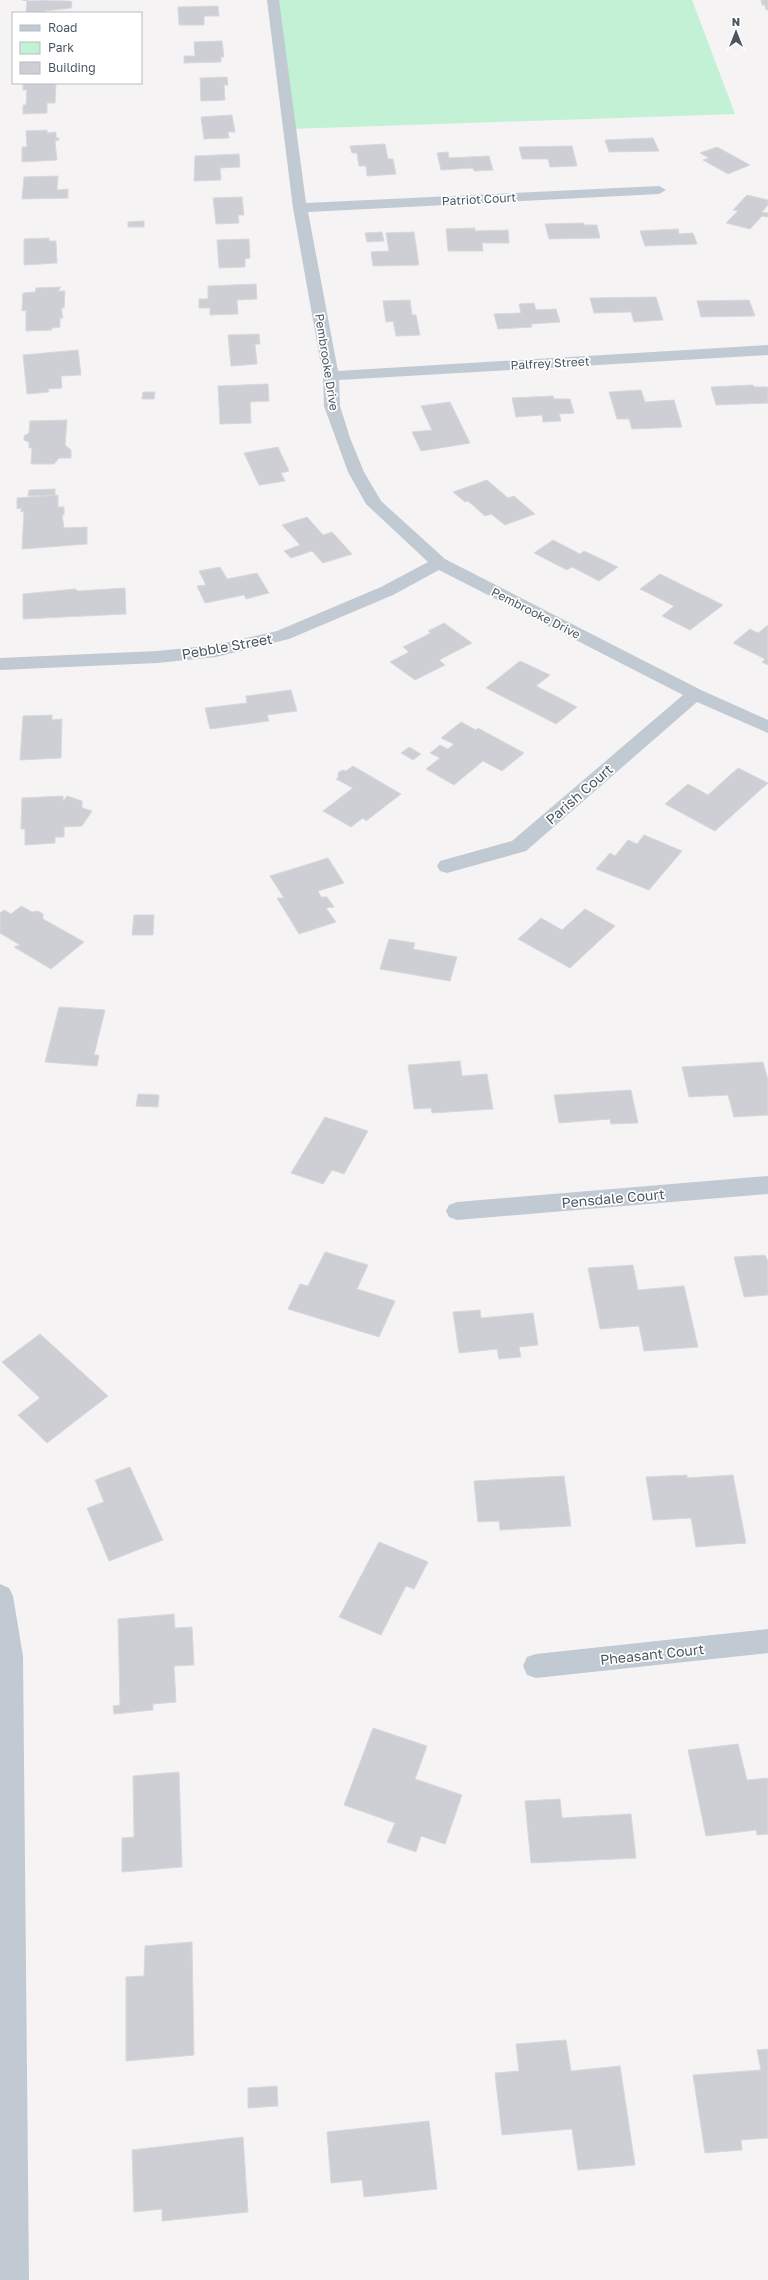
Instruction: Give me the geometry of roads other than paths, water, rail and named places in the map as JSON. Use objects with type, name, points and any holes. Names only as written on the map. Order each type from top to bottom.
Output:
[{"type":"street","name":"Pembrooke Drive","points":[[272,0],[300,208],[331,376],[332,406],[342,438],[356,472],[374,504],[439,563],[695,694],[768,727]]},
{"type":"street","name":"Patriot Court","points":[[300,208],[659,190]]},
{"type":"street","name":"Palfrey Street","points":[[331,376],[768,350]]},
{"type":"street","name":"Pebble Street","points":[[0,664],[157,657],[216,651],[283,635],[387,591],[439,563]]},
{"type":"street","name":"Parish Court","points":[[447,866],[519,846],[695,694]]},
{"type":"street","name":"Pensdale Court","points":[[457,1211],[768,1185]]},
{"type":"street","points":[[0,1596],[10,1656],[13,2280]]},
{"type":"street","name":"Pheasant Court","points":[[536,1666],[768,1641]]}]
